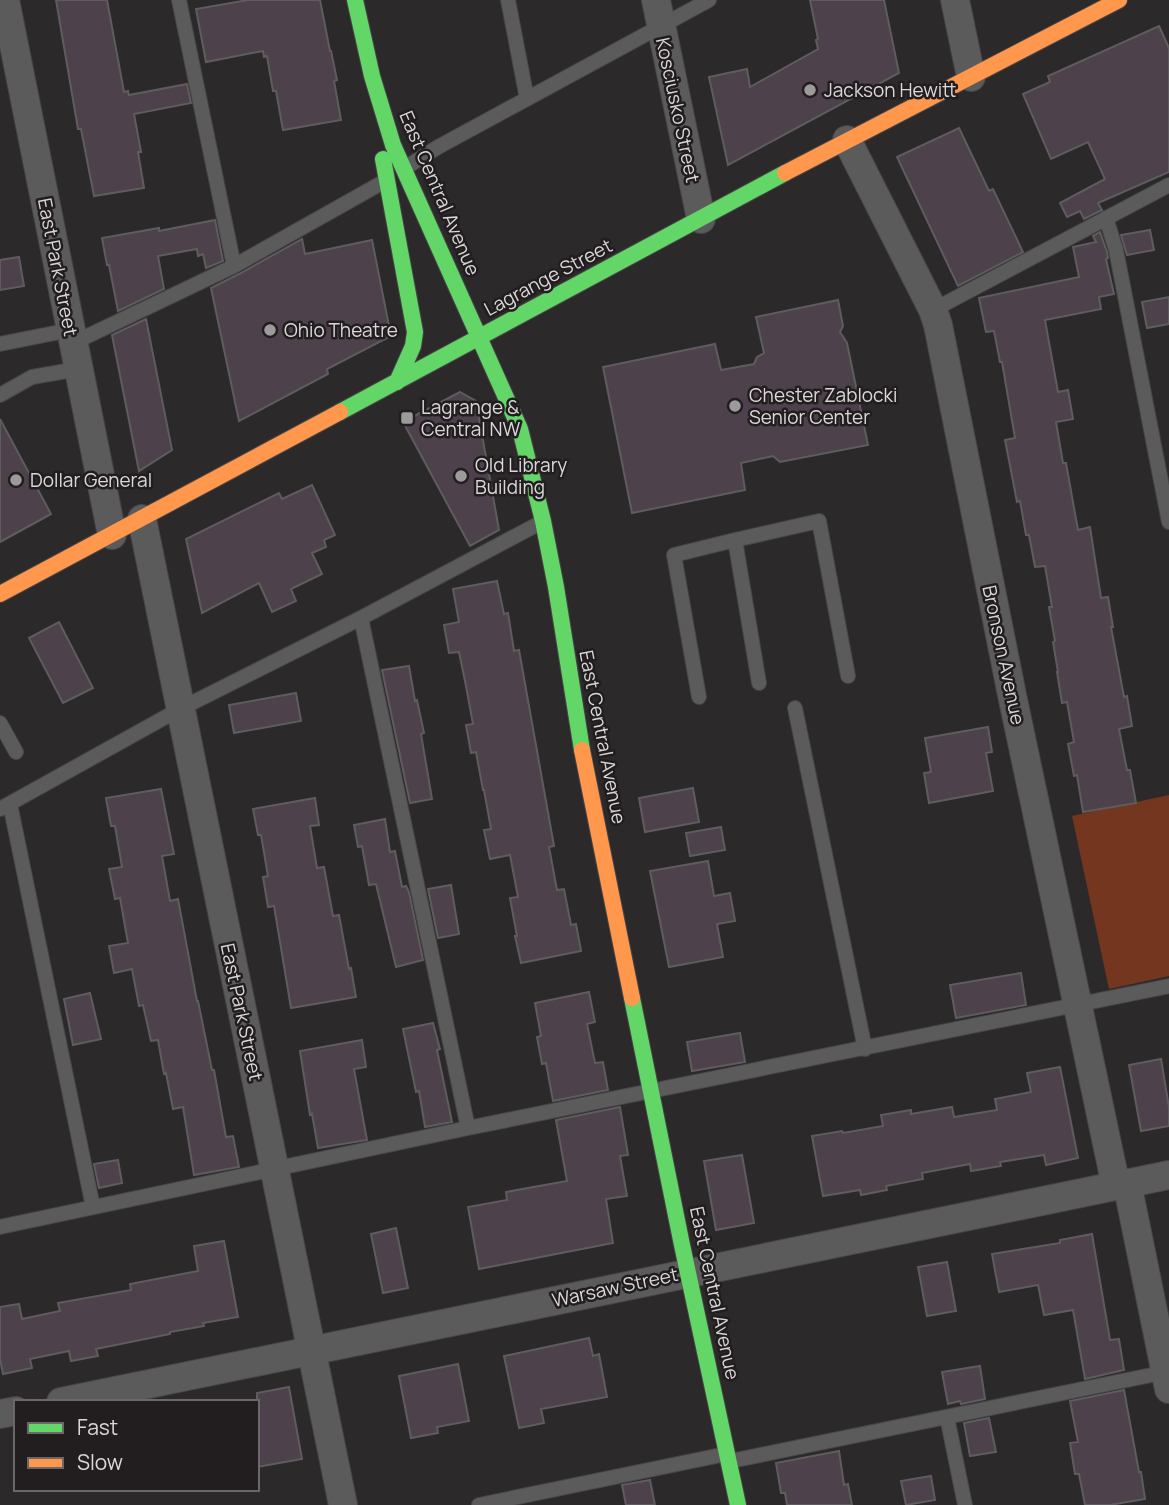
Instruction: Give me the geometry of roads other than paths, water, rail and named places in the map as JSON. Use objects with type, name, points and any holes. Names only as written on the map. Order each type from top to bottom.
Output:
[{"type":"street","name":"East Park Street","points":[[5,0],[112,535]]},
{"type":"street","name":"East Central Avenue","points":[[355,0],[372,76],[393,145],[520,429],[543,521],[577,724],[738,1505]]},
{"type":"street","points":[[955,0],[971,77]]},
{"type":"street","name":"Lagrange Street","points":[[0,594],[847,140],[1119,0]]},
{"type":"street","name":"Kosciusko Street","points":[[658,13],[701,219]]},
{"type":"street","points":[[362,33],[415,332],[413,346],[397,382]]},
{"type":"street","name":"Bronson Avenue","points":[[847,140],[933,310],[937,325],[1012,695],[1079,1005],[1167,1381]]},
{"type":"street","name":"East Park Street","points":[[142,519],[343,1505]]},
{"type":"street","name":"Warsaw Street","points":[[71,1400],[1169,1175]]},
{"type":"lane","points":[[179,0],[234,266]]},
{"type":"lane","points":[[508,0],[527,99]]},
{"type":"lane","points":[[0,394],[32,377],[74,347],[234,266],[387,180],[438,147],[527,99],[658,13],[709,0]]},
{"type":"lane","points":[[933,310],[1169,185]]},
{"type":"lane","points":[[1106,218],[1116,250],[1169,522]]},
{"type":"lane","points":[[0,344],[74,347]]},
{"type":"lane","points":[[93,1207],[5,807],[180,709],[361,618],[543,521]]},
{"type":"lane","points":[[699,697],[674,555],[820,522],[849,676]]},
{"type":"lane","points":[[735,540],[759,683]]},
{"type":"lane","points":[[361,618],[468,1128]]},
{"type":"lane","points":[[795,708],[865,1049]]},
{"type":"lane","points":[[0,723],[16,752]]},
{"type":"lane","points":[[0,1227],[468,1128],[1169,986]]},
{"type":"lane","points":[[480,1505],[947,1417],[1167,1381]]},
{"type":"lane","points":[[947,1417],[965,1505]]},
{"type":"place","name":"Jackson Hewitt","points":[[810,90]]},
{"type":"place","name":"Ohio Theatre","points":[[270,330]]},
{"type":"place","name":"Chester Zablocki Senior Center","points":[[735,406]]},
{"type":"place","name":"Lagrange & Central NW","points":[[407,418]]},
{"type":"place","name":"Old Library Building","points":[[461,476]]},
{"type":"place","name":"Dollar General","points":[[16,480]]}]
